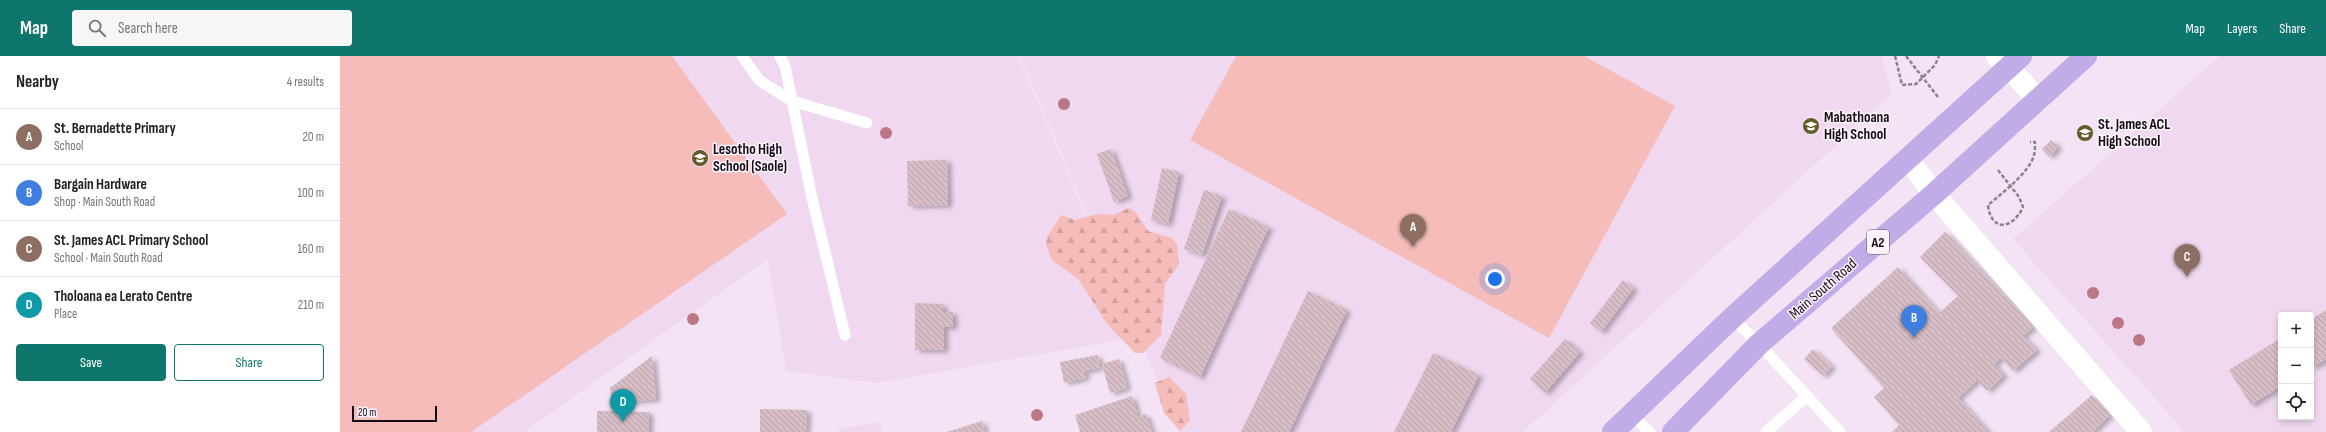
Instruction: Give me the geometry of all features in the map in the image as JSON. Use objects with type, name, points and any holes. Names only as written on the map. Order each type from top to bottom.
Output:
[{"type":"main road","name":"Main South Road","points":[[1673,432],[1759,344],[1934,194],[2086,56]]},
{"type":"main road","points":[[1613,432],[1732,318],[1908,159],[2008,60]]},
{"type":"street","points":[[2008,60],[2039,100]]},
{"type":"street","points":[[1908,159],[1934,194],[2141,432]]},
{"type":"lane","points":[[742,56],[759,80],[792,101],[868,123]]},
{"type":"lane","points":[[780,56],[785,66],[812,198],[845,335]]},
{"type":"lane","points":[[1732,318],[1759,344],[1840,432]]},
{"type":"lane","points":[[1766,432],[1807,396]]},
{"type":"lane","points":[[1631,415],[1650,432]]},
{"type":"path","points":[[1895,56],[1902,85],[1916,84],[1935,65],[1939,56]]},
{"type":"path","points":[[1906,56],[1910,62]]},
{"type":"path","points":[[2017,181],[1988,205],[1989,213],[1994,221],[2004,225],[2012,223],[2023,207],[2019,197]]},
{"type":"shaded area","name":"Lesotho High School (Saole)","points":[[340,56],[1018,56],[1137,337],[877,383],[786,371],[768,259],[524,432],[340,432]]},
{"type":"shaded area","points":[[1020,56],[1881,56],[1892,94],[1523,432],[1179,432]]},
{"type":"shaded area","points":[[2220,56],[2326,56],[2326,432],[2185,432],[2013,239]]},
{"type":"shaded area","points":[[880,422],[882,432],[838,432],[838,429]]},
{"type":"green space","points":[[340,56],[672,56],[787,214],[471,432],[340,432]]},
{"type":"green space","points":[[1236,56],[1584,56],[1675,106],[1549,338],[1190,140]]},
{"type":"green space","points":[[1128,208],[1135,211],[1148,231],[1172,238],[1177,244],[1179,264],[1165,284],[1161,335],[1143,353],[1135,353],[1108,325],[1078,279],[1052,260],[1046,245],[1047,237],[1061,215],[1075,220],[1097,214],[1114,215]]},
{"type":"green space","points":[[1169,377],[1186,394],[1190,420],[1180,431],[1164,413],[1155,383]]},
{"type":"building","points":[[2051,140],[2058,147],[2049,157],[2042,149]]},
{"type":"building","points":[[1111,149],[1128,196],[1114,202],[1097,154]]},
{"type":"building","points":[[947,160],[948,205],[908,206],[907,161]]},
{"type":"building","points":[[1162,168],[1179,172],[1168,224],[1151,220]]},
{"type":"building","points":[[1204,190],[1222,196],[1202,255],[1184,249]]},
{"type":"building","points":[[1229,209],[1269,227],[1200,377],[1160,358]]},
{"type":"building","points":[[1945,232],[2033,327],[2023,336],[2037,350],[2013,371],[2001,358],[1994,364],[2004,375],[1987,391],[1977,380],[1958,398],[1989,432],[1892,432],[1899,425],[1874,397],[1884,388],[1831,328],[1898,267],[1939,313],[1958,296],[1920,257]]},
{"type":"building","points":[[1623,280],[1634,288],[1601,332],[1590,323]]},
{"type":"building","points":[[1308,291],[1347,310],[1289,432],[1241,432]]},
{"type":"building","points":[[915,303],[943,304],[943,312],[953,312],[953,327],[944,327],[944,350],[915,350]]},
{"type":"building","points":[[2326,310],[2326,359],[2314,366],[2314,348],[2314,318]]},
{"type":"building","points":[[1565,339],[1580,352],[1545,393],[1530,379]]},
{"type":"building","points":[[2278,340],[2278,388],[2251,405],[2229,370]]},
{"type":"building","points":[[1813,349],[1832,366],[1823,376],[1804,359]]},
{"type":"building","points":[[1433,353],[1479,375],[1451,432],[1394,432]]},
{"type":"building","points":[[1098,355],[1100,368],[1084,371],[1086,378],[1064,383],[1060,362]]},
{"type":"building","points":[[652,356],[656,399],[612,404],[610,388]]},
{"type":"building","points":[[1119,359],[1127,388],[1110,393],[1102,364]]},
{"type":"building","points":[[2092,395],[2110,415],[2092,432],[2049,432]]},
{"type":"building","points":[[1132,396],[1138,417],[1146,414],[1152,432],[1080,432],[1075,415]]},
{"type":"building","points":[[760,409],[807,410],[806,432],[760,432]]},
{"type":"building","points":[[597,411],[649,412],[649,432],[597,432]]},
{"type":"building","points":[[982,421],[985,432],[947,432]]},
{"type":"place","name":"Mabathoana High School","points":[[1811,126]]},
{"type":"place","name":"St. James ACL High School","points":[[2085,133]]},
{"type":"place","name":"Lesotho High School (Saole)","points":[[700,158]]},
{"type":"place","name":"St. Bernadette Primary","points":[[1413,247]]},
{"type":"place","name":"St. James ACL Primary School","points":[[2187,277]]},
{"type":"place","name":"Bargain Hardware","points":[[1914,338]]},
{"type":"place","name":"Tholoana ea Lerato Centre","points":[[623,422]]}]
